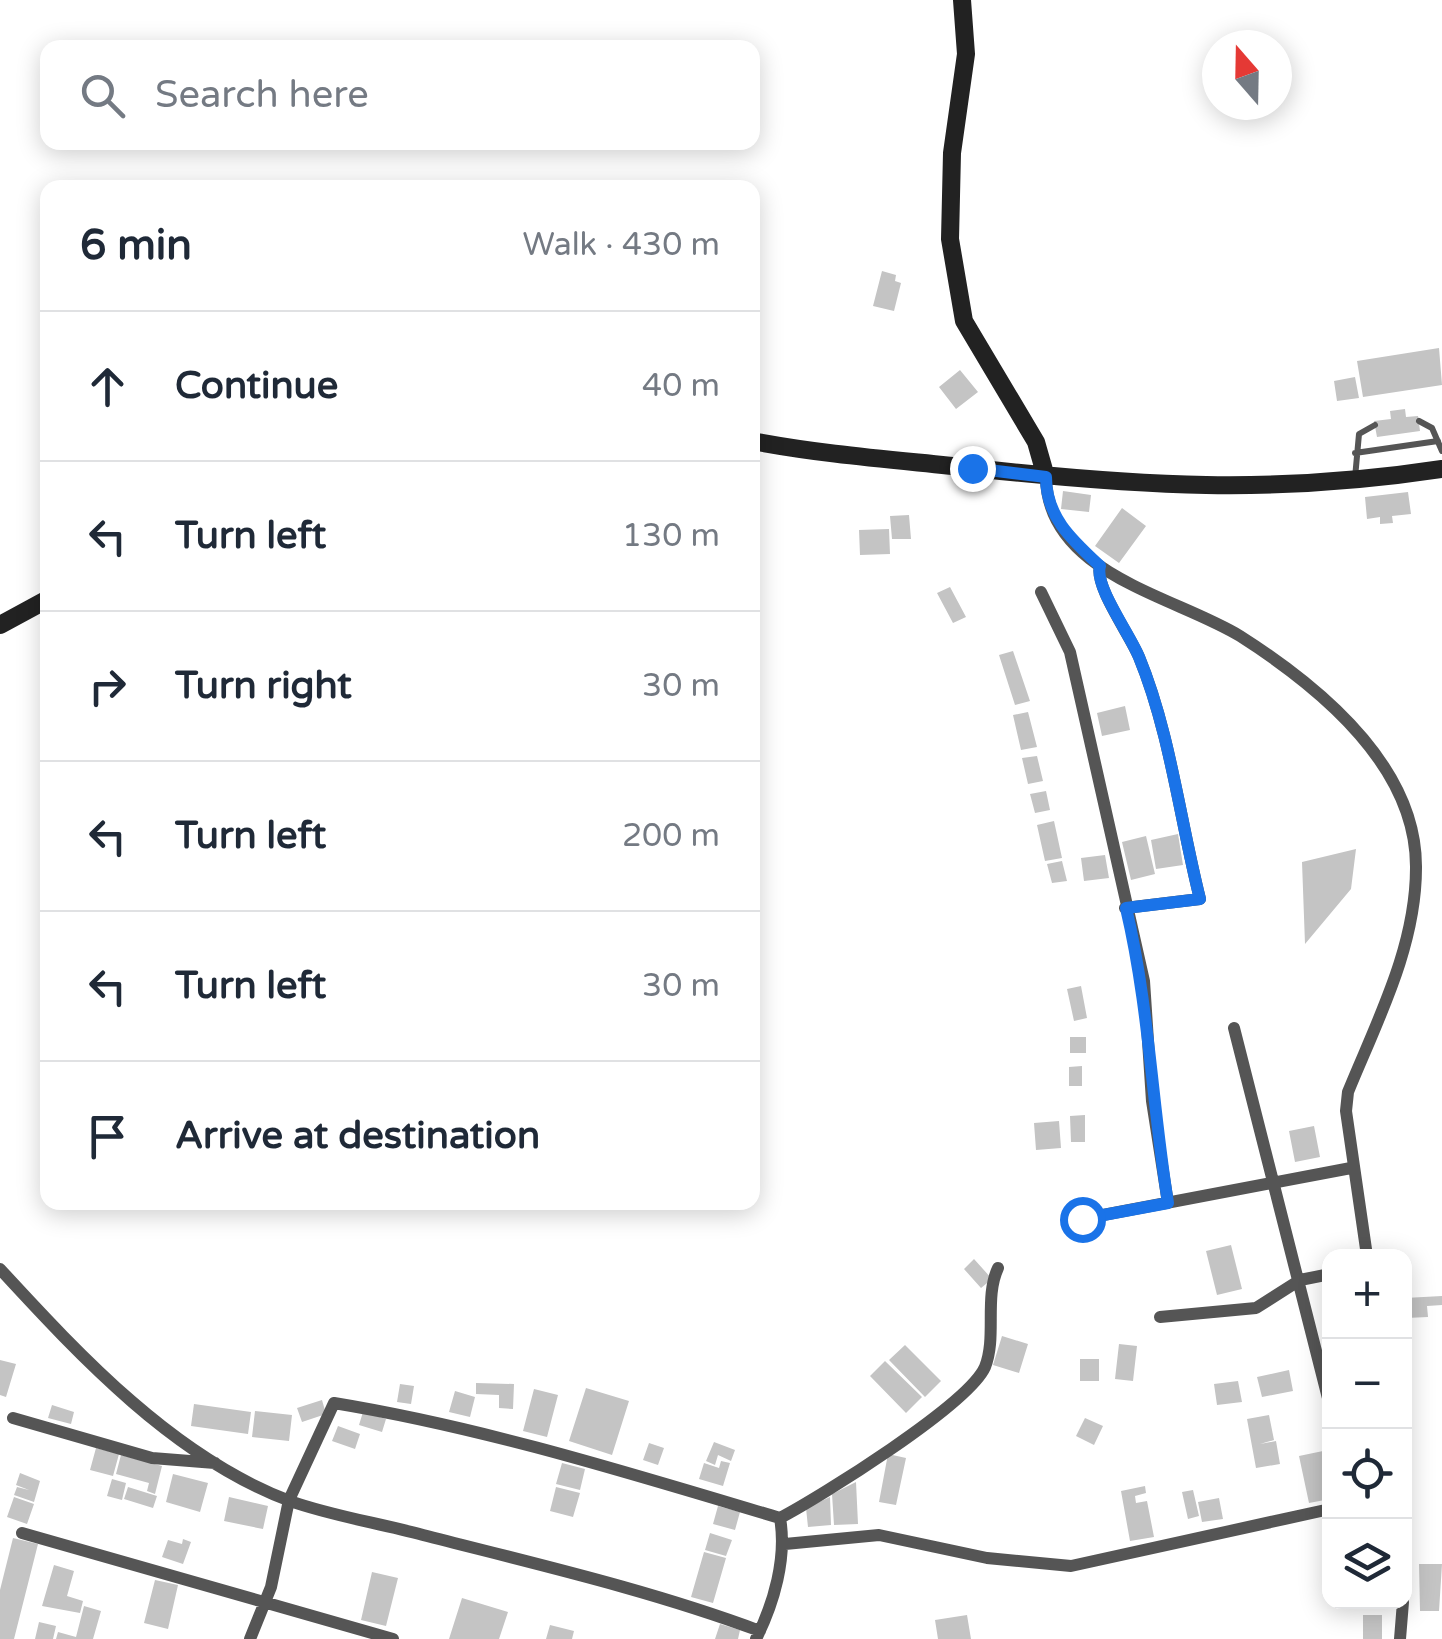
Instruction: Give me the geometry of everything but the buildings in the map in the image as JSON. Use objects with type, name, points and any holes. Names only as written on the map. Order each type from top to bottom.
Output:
[{"type":"main road","points":[[962,0],[966,54],[952,153],[950,239],[964,321],[1036,442],[1046,477]]},
{"type":"main road","points":[[760,441],[1046,477],[1238,488],[1354,482],[1442,469]]},
{"type":"main road","points":[[0,625],[40,603]]},
{"type":"street","points":[[1046,477],[1048,501],[1062,528],[1100,566],[1240,636],[1293,673],[1353,727],[1406,805],[1414,827],[1416,870],[1409,933],[1348,1092],[1346,1125],[1366,1249]]},
{"type":"street","points":[[1100,566],[1098,581],[1122,621],[1153,696],[1200,899],[1126,908]]},
{"type":"street","points":[[1041,592],[1070,652],[1144,981],[1152,1101],[1168,1203]]},
{"type":"street","points":[[1234,1028],[1322,1372]]},
{"type":"street","points":[[1082,1219],[1351,1168]]},
{"type":"street","points":[[250,1639],[266,1600],[289,1500],[334,1403],[485,1433],[780,1518],[839,1487],[957,1396],[984,1368],[998,1268]]},
{"type":"street","points":[[0,1270],[62,1337],[155,1420],[220,1464],[289,1500],[683,1602],[758,1635],[785,1544],[780,1518]]},
{"type":"street","points":[[1160,1317],[1256,1308],[1300,1280],[1322,1276]]},
{"type":"street","points":[[13,1418],[152,1458],[220,1464]]},
{"type":"street","points":[[785,1544],[879,1535],[988,1558],[1071,1566],[1322,1511]]},
{"type":"street","points":[[22,1533],[392,1639]]},
{"type":"street","points":[[1400,1639],[1402,1609]]},
{"type":"lane","points":[[1418,421],[1427,422],[1442,451]]},
{"type":"lane","points":[[1354,482],[1359,434],[1375,425]]},
{"type":"lane","points":[[1355,453],[1438,441]]},
{"type":"route","points":[[972,468],[1046,477],[1048,501],[1062,528],[1100,566],[1098,581],[1140,658],[1153,696],[1200,899],[1126,908],[1144,981],[1152,1101],[1168,1203],[1082,1219]]}]
